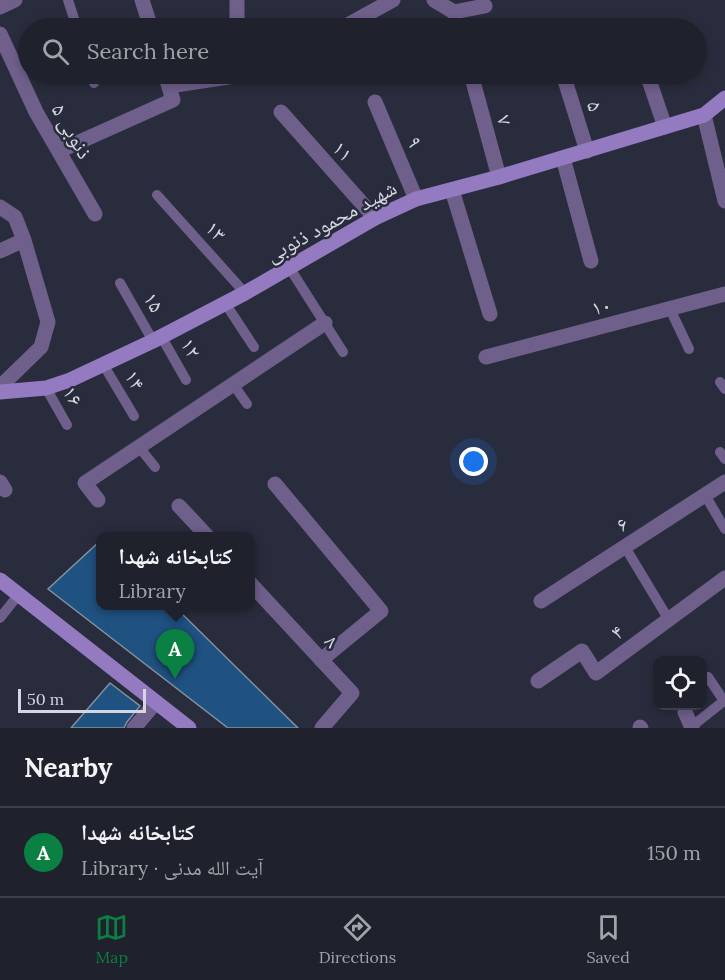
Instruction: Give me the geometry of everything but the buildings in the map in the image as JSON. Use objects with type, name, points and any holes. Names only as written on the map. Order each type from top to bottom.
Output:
[{"type":"street","points":[[0,6],[15,0]]},
{"type":"street","points":[[142,0],[148,18]]},
{"type":"street","points":[[237,0],[237,18]]},
{"type":"street","points":[[360,18],[393,0]]},
{"type":"street","points":[[434,0],[453,12],[455,18]]},
{"type":"street","points":[[453,12],[485,6]]},
{"type":"street","name":"ذنوبی ۵","points":[[0,34],[18,73]]},
{"type":"street","name":"ذنوبی ۵","points":[[23,84],[36,112],[95,214]]},
{"type":"street","points":[[59,152],[173,100],[168,84]]},
{"type":"street","name":"۷","points":[[474,84],[499,177]]},
{"type":"street","name":"۵","points":[[566,84],[587,151]]},
{"type":"street","points":[[650,84],[664,127]]},
{"type":"street","name":"شهید محمود ذنوبی","points":[[0,389],[46,388],[70,380],[245,293],[375,218],[416,198],[499,177],[704,115],[725,98]]},
{"type":"street","name":"۹","points":[[375,102],[416,198]]},
{"type":"street","name":"۱۱","points":[[281,112],[375,218]]},
{"type":"street","points":[[704,115],[725,201]]},
{"type":"street","points":[[563,158],[591,261]]},
{"type":"street","points":[[452,190],[490,314]]},
{"type":"street","points":[[0,207],[15,217],[48,322],[41,347],[0,389]]},
{"type":"street","points":[[0,251],[24,240]]},
{"type":"street","name":"۱۰","points":[[486,357],[725,294]]},
{"type":"street","points":[[98,500],[86,483],[325,323]]},
{"type":"street","name":"۶","points":[[541,601],[725,482]]},
{"type":"street","points":[[275,484],[381,611],[321,660]]},
{"type":"street","points":[[179,506],[202,532]]},
{"type":"street","name":"۴","points":[[538,681],[582,651],[596,673],[725,578]]},
{"type":"street","points":[[0,580],[189,728]]},
{"type":"street","name":"۸","points":[[255,588],[352,693],[322,728]]},
{"type":"street","points":[[134,728],[156,702]]},
{"type":"street","points":[[685,712],[692,727]]},
{"type":"lane","points":[[68,0],[74,18]]},
{"type":"lane","name":"۱۳","points":[[158,195],[245,293]]},
{"type":"lane","points":[[289,267],[344,352]]},
{"type":"lane","name":"۱۵","points":[[120,283],[157,338]]},
{"type":"lane","points":[[225,303],[254,347]]},
{"type":"lane","points":[[670,309],[689,349]]},
{"type":"lane","name":"۱۲","points":[[157,338],[186,380]]},
{"type":"lane","name":"۱۴","points":[[103,364],[134,416]]},
{"type":"lane","points":[[233,384],[247,404]]},
{"type":"lane","name":"۱۶","points":[[46,388],[67,425]]},
{"type":"lane","points":[[139,447],[155,466]]},
{"type":"lane","points":[[705,495],[725,529]]},
{"type":"lane","points":[[625,546],[669,621]]},
{"type":"lane","points":[[0,618],[19,594]]},
{"type":"lane","points":[[692,727],[724,701],[708,677]]},
{"type":"place","name":"کتابخانه شهدا","points":[[175,679]]}]
